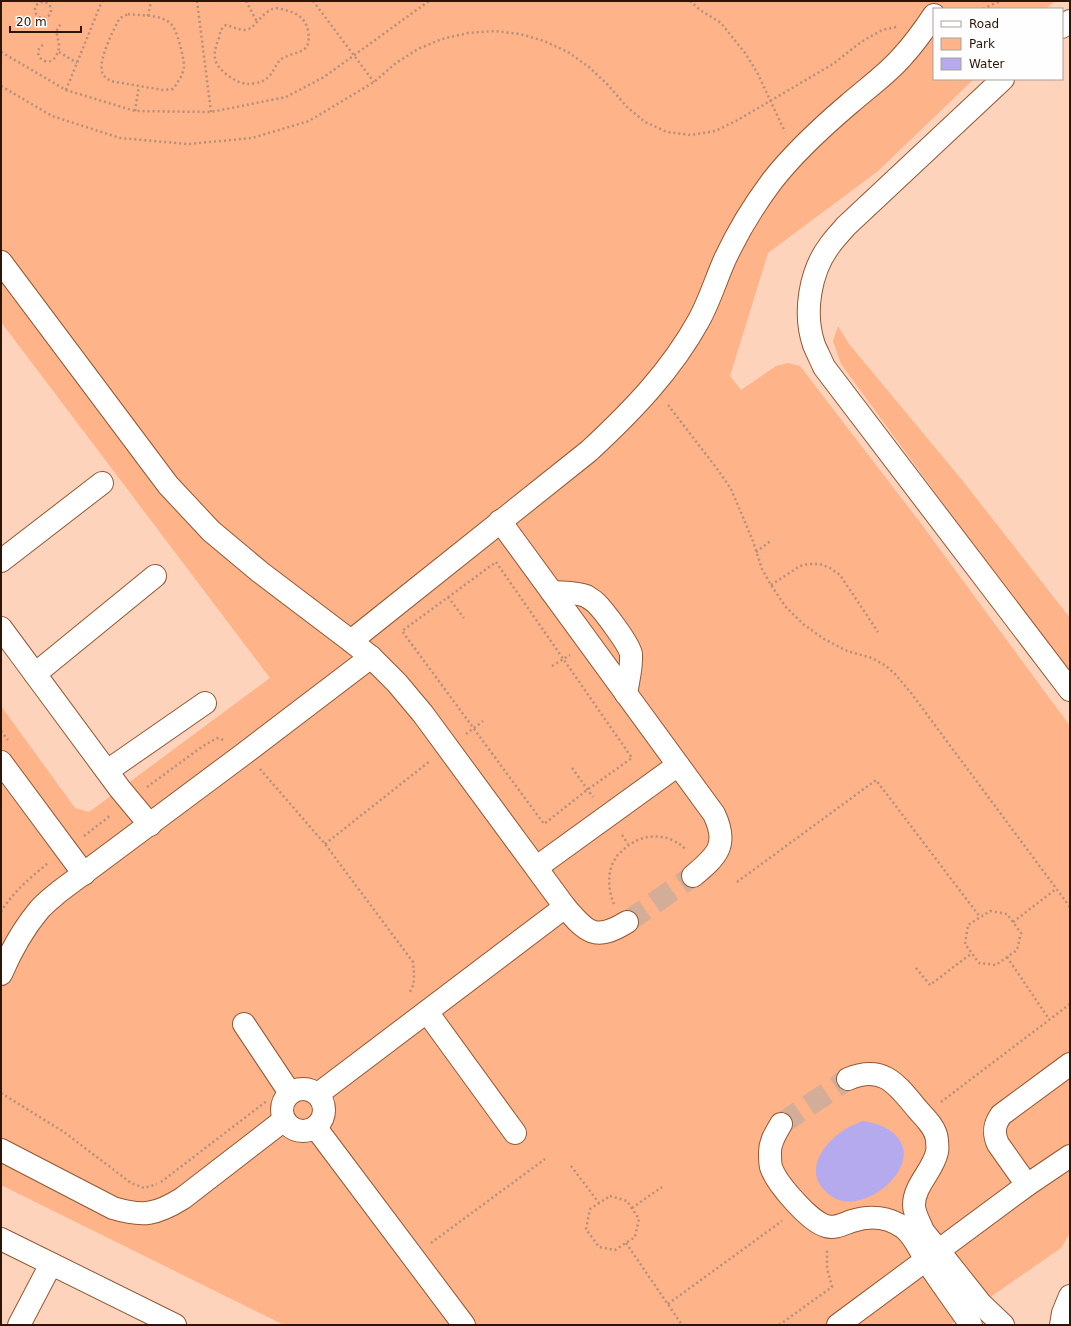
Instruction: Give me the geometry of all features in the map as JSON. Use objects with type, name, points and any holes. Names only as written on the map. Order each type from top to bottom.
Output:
[{"type":"street","points":[[351,641],[589,451],[653,386],[666,371],[684,345],[700,318],[725,259],[739,232],[755,205],[773,180],[796,155],[847,106],[874,84],[900,59],[933,17]]},
{"type":"street","points":[[1002,80],[846,226],[829,246],[817,268],[810,293],[809,318],[814,344],[824,367],[1070,690]]},
{"type":"street","points":[[1,262],[168,485],[211,531],[260,572],[351,641],[397,683],[423,714],[579,924],[587,930],[596,933],[607,932],[625,923]]},
{"type":"street","points":[[1,561],[102,483]]},
{"type":"street","points":[[500,521],[714,814],[720,826],[721,838],[718,850],[712,861],[697,873]]},
{"type":"street","points":[[35,674],[156,576]]},
{"type":"street","points":[[552,592],[573,593],[585,596],[595,601],[627,644],[631,652],[626,694]]},
{"type":"street","points":[[1,628],[120,789],[150,825]]},
{"type":"street","points":[[1,974],[16,944],[40,909],[60,891],[371,658]]},
{"type":"street","points":[[108,771],[205,703]]},
{"type":"street","points":[[1,762],[84,874]]},
{"type":"street","points":[[537,867],[678,765]]},
{"type":"street","points":[[318,1094],[565,907]]},
{"type":"street","points":[[427,1012],[514,1133]]},
{"type":"street","points":[[244,1024],[290,1093]]},
{"type":"street","points":[[1027,1185],[998,1144],[994,1129],[996,1121],[1001,1115],[1070,1064]]},
{"type":"street","points":[[848,1080],[860,1075],[874,1074],[887,1078],[898,1086],[932,1126],[937,1138],[937,1152],[932,1165],[916,1192],[914,1206],[933,1256],[971,1325]]},
{"type":"street","points":[[304,1088],[318,1094],[323,1100],[325,1107],[322,1122],[316,1128],[307,1132],[298,1131],[290,1127],[284,1120],[282,1106],[290,1093],[304,1088]]},
{"type":"street","points":[[1,1150],[113,1208],[130,1213],[149,1213],[167,1208],[183,1198],[284,1120]]},
{"type":"street","points":[[781,1124],[774,1136],[770,1152],[772,1167],[779,1182],[801,1208],[817,1222],[826,1226],[836,1227],[867,1217],[881,1218],[894,1222],[904,1229],[914,1240],[933,1256],[981,1304],[996,1323]]},
{"type":"street","points":[[316,1128],[464,1325]]},
{"type":"street","points":[[838,1325],[1027,1185],[1070,1156]]},
{"type":"street","points":[[1,1239],[174,1325]]},
{"type":"street","points":[[19,1325],[51,1264]]},
{"type":"street","points":[[1060,1325],[1070,1296]]},
{"type":"path","points":[[33,1],[36,4]]},
{"type":"path","points":[[66,90],[102,1]]},
{"type":"path","points":[[148,16],[151,1]]},
{"type":"path","points":[[197,1],[211,112]]},
{"type":"path","points":[[246,1],[257,22]]},
{"type":"path","points":[[313,1],[374,82]]},
{"type":"path","points":[[1,52],[66,90],[135,111],[211,112],[286,97],[324,77],[429,1]]},
{"type":"path","points":[[690,1],[700,10],[721,23],[746,53],[757,72],[796,155]]},
{"type":"path","points":[[985,8],[1000,1]]},
{"type":"path","points":[[45,2],[49,4],[51,9],[50,14],[43,18],[38,17],[35,14],[36,4],[45,2]]},
{"type":"path","points":[[276,8],[295,12],[306,23],[309,36],[307,47],[300,52],[282,59],[269,77],[261,82],[247,84],[234,80],[222,70],[216,60],[215,48],[223,27],[226,25],[240,30],[247,30],[257,22],[265,13],[276,8]]},
{"type":"path","points":[[128,14],[160,17],[171,23],[177,31],[184,66],[180,80],[173,89],[163,90],[140,86],[110,81],[104,76],[101,68],[102,59],[117,23],[120,18],[128,14]]},
{"type":"path","points":[[1,86],[52,116],[120,138],[188,144],[252,138],[309,121],[374,82],[396,63],[418,49],[442,39],[468,33],[494,31],[526,36],[544,41],[568,52],[590,67],[627,107],[645,122],[667,132],[691,135],[715,131],[771,101],[833,64],[861,42],[882,30],[901,27],[933,17]]},
{"type":"path","points":[[43,45],[40,47],[38,54],[39,57],[46,62],[50,62],[54,59],[58,52],[60,44],[56,31],[58,26],[63,23]]},
{"type":"path","points":[[58,52],[77,63]]},
{"type":"path","points":[[135,111],[140,86]]},
{"type":"path","points":[[653,386],[731,489],[754,541],[762,569],[785,606],[819,636],[847,651],[872,658],[886,666],[912,693],[1070,907]]},
{"type":"path","points":[[756,552],[772,540]]},
{"type":"path","points":[[496,562],[632,758],[587,790],[544,824],[402,631],[448,597],[496,562]]},
{"type":"path","points":[[771,585],[800,566],[820,564],[830,568],[840,575],[878,632]]},
{"type":"path","points":[[431,576],[464,618]]},
{"type":"path","points":[[325,844],[483,721]]},
{"type":"path","points":[[737,882],[876,780],[980,917]]},
{"type":"path","points":[[625,923],[612,898],[609,878],[615,859],[628,844],[646,836],[665,837],[683,845],[697,873]]},
{"type":"path","points":[[1013,922],[1056,889]]},
{"type":"path","points":[[990,911],[1008,914],[1013,922],[1021,933],[1017,950],[996,965],[979,963],[965,944],[968,925],[990,911]]},
{"type":"path","points":[[916,968],[930,985],[972,953]]},
{"type":"path","points":[[1007,957],[1050,1019]]},
{"type":"path","points":[[923,1115],[1070,1004]]},
{"type":"path","points":[[412,1257],[545,1159]]},
{"type":"path","points":[[571,1166],[599,1203]]},
{"type":"path","points":[[632,1208],[662,1186]]},
{"type":"path","points":[[610,1196],[627,1201],[639,1219],[636,1237],[615,1250],[598,1247],[586,1229],[590,1209],[599,1203],[610,1196]]},
{"type":"path","points":[[668,1304],[801,1208]]},
{"type":"path","points":[[779,1325],[832,1287],[827,1268],[826,1226]]},
{"type":"path","points":[[626,1243],[682,1325]]},
{"type":"green space","points":[[1,1],[1055,1],[1047,8],[933,8],[933,80],[973,80],[878,171],[768,253],[730,376],[741,390],[776,366],[788,363],[800,366],[922,525],[1070,726],[1070,1233],[1061,1248],[950,1325],[284,1325],[1,1185],[1,706],[75,808],[89,812],[270,678],[1,322]]},
{"type":"green space","points":[[838,326],[849,344],[962,480],[1070,618],[1070,677],[841,364],[833,341]]},
{"type":"water","points":[[863,1121],[884,1127],[899,1139],[904,1153],[900,1168],[891,1181],[877,1193],[861,1200],[845,1201],[831,1196],[822,1187],[817,1178],[816,1168],[818,1159],[823,1150],[838,1134]]},
{"type":"tunnel","points":[[627,922],[693,876]]},
{"type":"tunnel","points":[[781,1124],[848,1079]]}]
